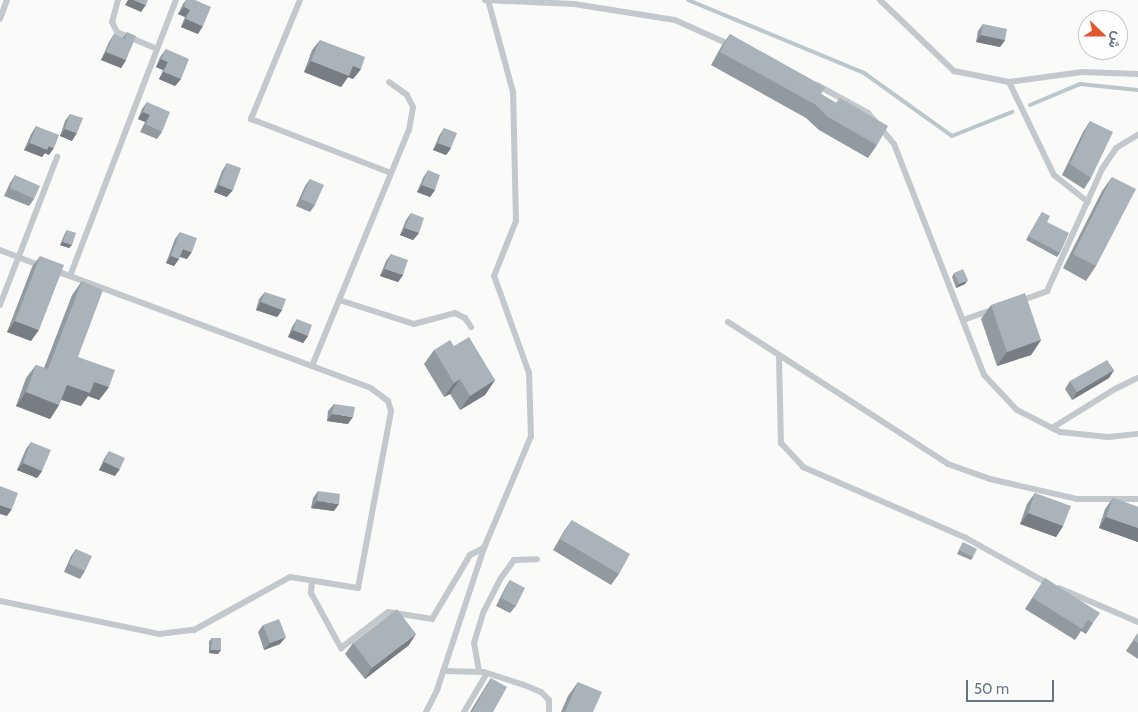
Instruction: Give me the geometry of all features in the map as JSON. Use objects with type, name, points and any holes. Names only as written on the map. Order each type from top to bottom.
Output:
[{"type":"lane","points":[[0,19],[7,0]]},
{"type":"lane","points":[[118,0],[112,22],[117,32],[157,49]]},
{"type":"lane","points":[[70,276],[176,0]]},
{"type":"lane","points":[[300,0],[251,119],[391,173]]},
{"type":"lane","points":[[426,712],[443,671],[484,548],[531,436],[529,373],[494,276],[516,221],[513,92],[486,0],[574,4],[675,20],[737,48]]},
{"type":"lane","points":[[880,0],[954,70],[1009,82],[1082,72],[1138,74]]},
{"type":"lane","points":[[809,81],[868,113],[894,144],[984,375],[1017,410],[1060,432],[1108,437],[1138,434]]},
{"type":"lane","points":[[312,366],[409,130],[413,108],[407,95],[389,82]]},
{"type":"lane","points":[[1009,82],[1054,175],[1088,202]]},
{"type":"lane","points":[[1010,304],[1047,292],[1088,202],[1116,148],[1138,135]]},
{"type":"lane","points":[[0,305],[57,157]]},
{"type":"lane","points":[[0,250],[371,388],[388,401],[391,411],[358,588],[290,577],[194,630],[159,634],[0,600]]},
{"type":"lane","points":[[339,300],[414,324],[455,313],[465,318],[471,327]]},
{"type":"lane","points":[[963,320],[1000,308]]},
{"type":"lane","points":[[728,322],[948,464],[990,479],[1077,499],[1138,499]]},
{"type":"lane","points":[[780,357],[781,443],[803,467],[966,538],[1036,578],[1138,622]]},
{"type":"lane","points":[[1052,428],[1138,378]]},
{"type":"lane","points":[[312,581],[311,593],[341,648],[388,612],[432,619],[470,555],[484,548]]},
{"type":"lane","points":[[478,671],[474,643],[484,611],[501,578],[514,560],[537,559]]},
{"type":"lane","points":[[443,671],[478,671],[541,692],[549,700],[549,712]]},
{"type":"lane","points":[[464,712],[487,673]]},
{"type":"building","points":[[134,0],[148,0],[146,5]]},
{"type":"building","points":[[186,0],[195,0],[211,7],[203,26],[186,19],[190,10],[184,7]]},
{"type":"building","points":[[983,24],[1007,29],[1005,40],[981,35]]},
{"type":"building","points":[[127,32],[136,36],[126,60],[106,52],[114,34],[125,39]]},
{"type":"building","points":[[730,34],[825,87],[821,94],[836,103],[840,98],[888,126],[877,145],[828,117],[816,105],[720,52]]},
{"type":"building","points":[[320,40],[365,57],[361,69],[353,66],[349,76],[311,61]]},
{"type":"building","points":[[166,49],[189,59],[181,79],[164,72],[168,62],[161,59]]},
{"type":"building","points":[[147,102],[170,112],[162,132],[146,124],[150,115],[143,112]]},
{"type":"building","points":[[70,114],[83,118],[77,133],[65,129]]},
{"type":"building","points":[[1090,121],[1113,132],[1091,178],[1070,164]]},
{"type":"building","points":[[36,126],[59,135],[54,148],[49,146],[47,150],[30,143]]},
{"type":"building","points":[[444,128],[457,133],[451,148],[438,143]]},
{"type":"building","points":[[227,163],[241,168],[233,190],[219,185]]},
{"type":"building","points":[[428,170],[440,175],[435,190],[422,185]]},
{"type":"building","points":[[15,175],[40,186],[34,199],[10,188]]},
{"type":"building","points":[[1112,177],[1136,189],[1096,266],[1073,254]]},
{"type":"building","points":[[310,179],[324,185],[315,205],[301,199]]},
{"type":"building","points":[[1042,212],[1050,216],[1047,222],[1069,233],[1060,253],[1028,236]]},
{"type":"building","points":[[411,213],[424,218],[419,233],[405,228]]},
{"type":"building","points":[[67,230],[76,233],[72,245],[63,242]]},
{"type":"building","points":[[180,232],[197,238],[192,252],[183,249],[179,259],[171,256]]},
{"type":"building","points":[[391,254],[408,260],[403,275],[385,269]]},
{"type":"building","points":[[40,256],[64,265],[39,330],[15,321]]},
{"type":"building","points":[[963,269],[968,280],[959,284],[954,273]]},
{"type":"building","points":[[82,281],[103,290],[78,357],[115,370],[109,387],[94,382],[90,393],[67,385],[59,405],[26,392],[36,365],[48,369]]},
{"type":"building","points":[[265,292],[286,299],[282,310],[261,302]]},
{"type":"building","points":[[1025,293],[1041,340],[1007,352],[991,305]]},
{"type":"building","points":[[297,319],[312,325],[308,336],[293,330]]},
{"type":"building","points":[[469,337],[495,380],[470,396],[460,379],[454,383],[434,350],[450,340],[454,346]]},
{"type":"building","points":[[1107,360],[1114,370],[1077,392],[1070,381]]},
{"type":"building","points":[[334,404],[355,407],[353,417],[332,414]]},
{"type":"building","points":[[31,442],[51,450],[42,471],[23,463]]},
{"type":"building","points":[[109,451],[125,458],[120,469],[104,462]]},
{"type":"building","points":[[0,486],[18,493],[12,509],[0,505]]},
{"type":"building","points":[[318,491],[340,494],[339,504],[317,501]]},
{"type":"building","points":[[1035,493],[1071,506],[1063,526],[1028,513]]},
{"type":"building","points":[[1113,498],[1138,507],[1138,528],[1106,517]]},
{"type":"building","points":[[572,520],[630,554],[619,574],[560,539]]},
{"type":"building","points":[[963,542],[977,549],[973,557],[959,550]]},
{"type":"building","points":[[76,549],[92,556],[85,571],[69,564]]},
{"type":"building","points":[[1045,578],[1100,613],[1093,623],[1088,620],[1082,629],[1033,598]]},
{"type":"building","points":[[510,580],[525,588],[516,606],[501,598]]},
{"type":"building","points":[[397,609],[416,634],[372,668],[353,643]]},
{"type":"building","points":[[279,619],[286,637],[270,643],[263,625]]},
{"type":"building","points":[[1138,633],[1138,643],[1133,640]]},
{"type":"building","points":[[212,638],[221,638],[221,650],[211,650]]},
{"type":"building","points":[[491,678],[507,687],[493,712],[472,712]]},
{"type":"building","points":[[578,682],[602,692],[593,712],[565,712]]},
{"type":"waterway","points":[[688,0],[864,73],[952,136],[1012,112]]},
{"type":"waterway","points":[[1030,105],[1080,84],[1138,90]]}]
